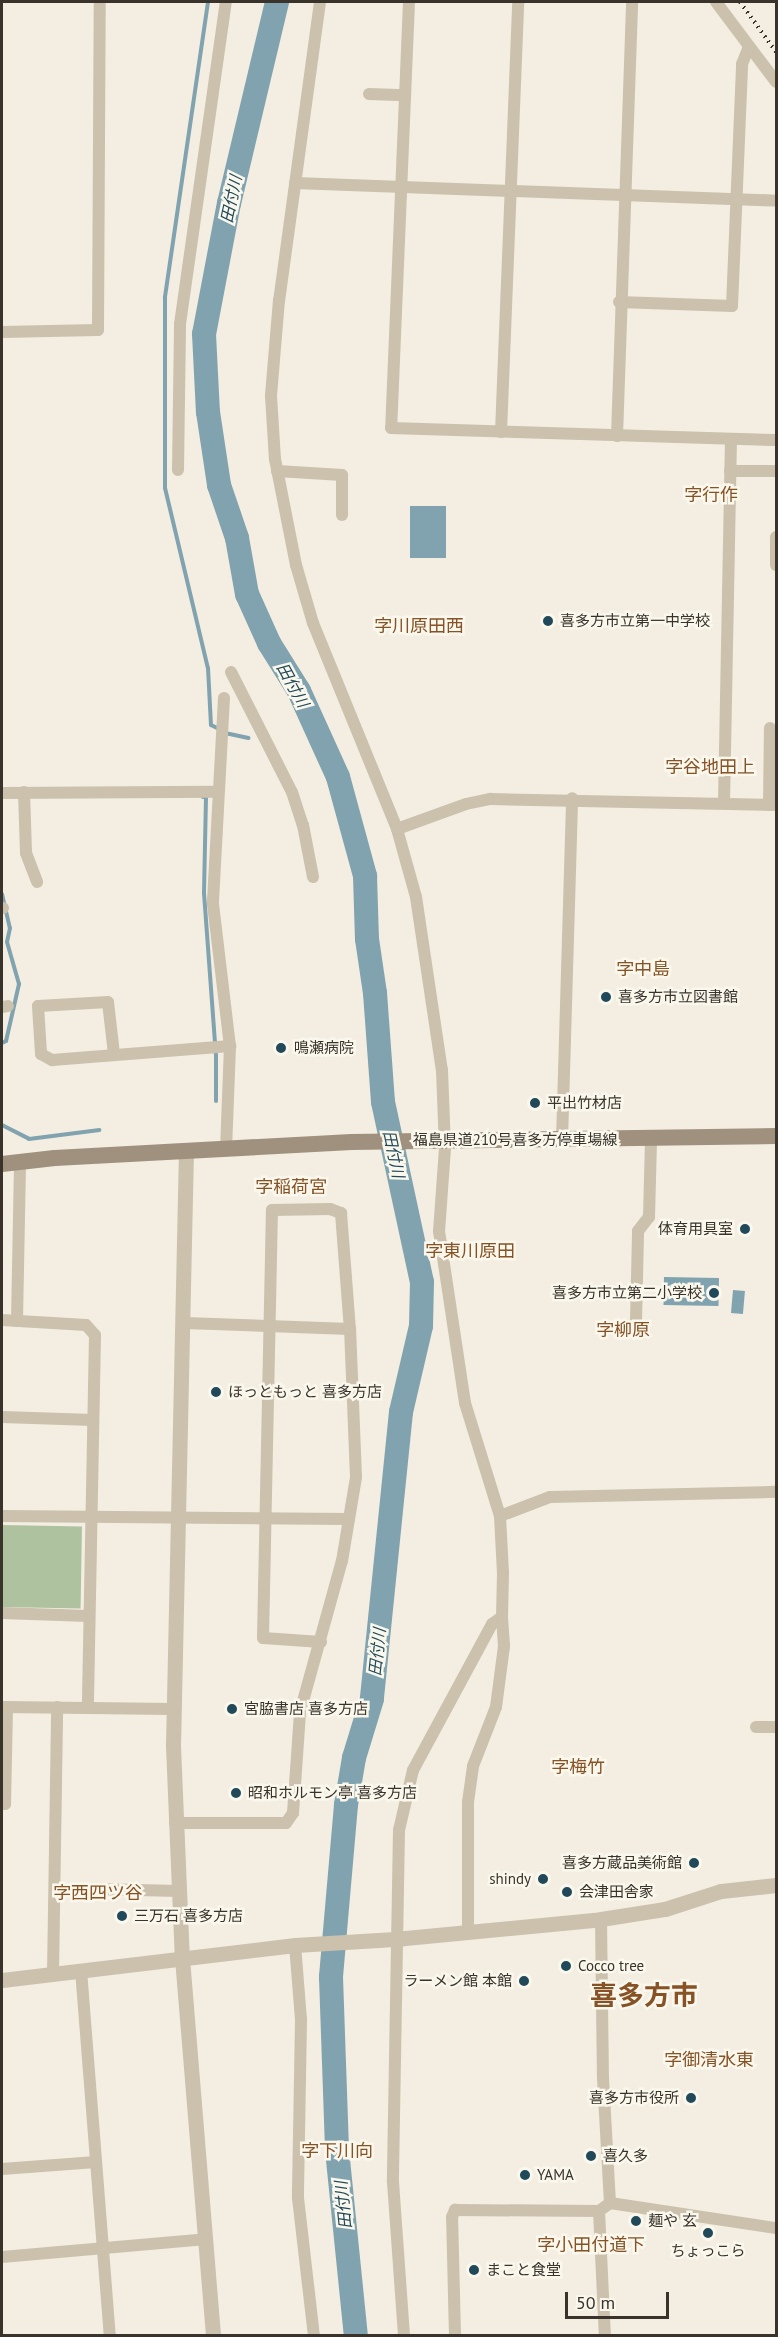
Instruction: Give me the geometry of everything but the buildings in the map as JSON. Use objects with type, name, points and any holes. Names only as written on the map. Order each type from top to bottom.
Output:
[{"type":"main road","name":"福島県道210号喜多方停車場線","points":[[2,1164],[186,1149],[352,1142],[777,1136]]},
{"type":"street","points":[[2,332],[98,330],[100,2]]},
{"type":"street","points":[[178,470],[180,331],[226,2]]},
{"type":"street","points":[[320,2],[295,183],[271,396],[277,471],[296,565],[312,623],[397,829],[416,897],[442,1070],[444,1140],[441,1244],[465,1403],[500,1516],[504,1646],[496,1707],[473,1766],[469,1788],[468,1932]]},
{"type":"street","points":[[409,2],[391,428],[777,440]]},
{"type":"street","points":[[501,432],[518,2]]},
{"type":"street","points":[[616,436],[619,302],[632,2]]},
{"type":"street","points":[[716,2],[777,82]]},
{"type":"street","points":[[619,302],[732,306],[742,64],[749,47]]},
{"type":"street","points":[[369,94],[405,95]]},
{"type":"street","points":[[295,183],[777,201]]},
{"type":"street","points":[[724,803],[731,439]]},
{"type":"street","points":[[277,471],[342,475],[342,515]]},
{"type":"street","points":[[730,471],[777,471]]},
{"type":"street","points":[[777,537],[777,565]]},
{"type":"street","points":[[231,672],[292,792],[303,825],[314,877]]},
{"type":"street","points":[[224,698],[217,792],[214,915],[230,1046],[226,1148]]},
{"type":"street","points":[[397,829],[474,802],[572,798],[773,805],[770,728]]},
{"type":"street","points":[[24,792],[26,853],[37,882]]},
{"type":"street","points":[[2,793],[217,792]]},
{"type":"street","points":[[562,1140],[572,798]]},
{"type":"street","points":[[114,1054],[108,1002],[38,1006],[40,1046],[45,1058],[114,1054],[230,1046]]},
{"type":"street","points":[[636,1322],[638,1231],[649,1217],[651,1138]]},
{"type":"street","points":[[186,1149],[185,1323],[176,1517],[173,1709],[175,1823],[182,1958],[213,2336]]},
{"type":"street","points":[[17,1321],[20,1162]]},
{"type":"street","points":[[175,1823],[286,1823],[292,1813],[300,1712],[321,1642],[349,1519],[356,1468],[350,1329],[341,1213],[330,1209],[272,1210],[263,1638],[321,1642]]},
{"type":"street","points":[[2,1320],[86,1325],[95,1335],[88,1707]]},
{"type":"street","points":[[185,1323],[350,1329]]},
{"type":"street","points":[[2,1418],[93,1420]]},
{"type":"street","points":[[500,1516],[550,1497],[777,1492]]},
{"type":"street","points":[[2,1516],[349,1519]]},
{"type":"street","points":[[2,1613],[88,1616]]},
{"type":"street","points":[[404,2336],[393,2182],[395,1940],[399,1830],[413,1770],[492,1624],[502,1617]]},
{"type":"street","points":[[53,1974],[57,1707]]},
{"type":"street","points":[[2,1804],[5,1804],[4,1708],[173,1709]]},
{"type":"street","points":[[756,1727],[777,1728]]},
{"type":"street","points":[[2,1980],[303,1945],[395,1940],[601,1919],[665,1909],[721,1891],[777,1886]]},
{"type":"street","points":[[94,1888],[179,1891]]},
{"type":"street","points":[[601,1919],[603,2078],[610,2203]]},
{"type":"street","points":[[303,1945],[298,2198],[314,2336]]},
{"type":"street","points":[[81,1971],[110,2336]]},
{"type":"street","points":[[2,2169],[96,2162]]},
{"type":"street","points":[[455,2336],[452,2217],[455,2210],[599,2211],[610,2203],[777,2228]]},
{"type":"street","points":[[599,2211],[605,2336]]},
{"type":"street","points":[[2,2257],[102,2251],[206,2239]]},
{"type":"green space","points":[[2,1525],[82,1526],[81,1608],[2,1607]]},
{"type":"water","points":[[410,506],[446,506],[446,558],[410,558]]},
{"type":"water","points":[[664,1277],[719,1278],[719,1306],[664,1305]]},
{"type":"water","points":[[733,1290],[745,1291],[743,1314],[731,1313]]},
{"type":"waterway","points":[[208,2],[165,298],[165,488],[208,668],[211,725],[219,729]]},
{"type":"waterway","name":"田付川","points":[[277,2],[229,203],[204,334],[208,412],[219,485],[237,538],[247,594],[269,643],[299,691],[338,777],[365,876],[367,939],[375,993],[383,1102],[422,1282],[421,1326],[401,1412],[372,1699],[354,1758],[346,1805],[331,1977],[337,2150],[356,2336]]},
{"type":"waterway","points":[[225,733],[248,738]]},
{"type":"waterway","points":[[203,797],[206,797],[204,893],[216,1055],[216,1101]]},
{"type":"waterway","points":[[2,894],[10,928],[7,942],[19,984],[6,1041],[2,1043]]},
{"type":"waterway","points":[[2,1125],[29,1139],[99,1130]]},
{"type":"railway","points":[[740,2],[776,52]]},
{"type":"place","name":"喜多方市立第一中学校","points":[[548,621]]},
{"type":"place","name":"喜多方市立図書館","points":[[606,997]]},
{"type":"place","name":"鳴瀬病院","points":[[281,1048]]},
{"type":"place","name":"平出竹材店","points":[[535,1103]]},
{"type":"place","name":"体育用具室","points":[[745,1229]]},
{"type":"place","name":"喜多方市立第二小学校","points":[[714,1293]]},
{"type":"place","name":"ほっともっと 喜多方店","points":[[216,1392]]},
{"type":"place","name":"宮脇書店 喜多方店","points":[[232,1709]]},
{"type":"place","name":"昭和ホルモン亭 喜多方店","points":[[236,1793]]},
{"type":"place","name":"喜多方蔵品美術館","points":[[694,1863]]},
{"type":"place","name":"shindy","points":[[543,1879]]},
{"type":"place","name":"会津田舎家","points":[[567,1892]]},
{"type":"place","name":"三万石 喜多方店","points":[[122,1916]]},
{"type":"place","name":"Cocco tree","points":[[566,1966]]},
{"type":"place","name":"ラーメン館 本館","points":[[524,1981]]},
{"type":"place","name":"喜多方市役所","points":[[691,2098]]},
{"type":"place","name":"喜久多","points":[[591,2156]]},
{"type":"place","name":"YAMA","points":[[525,2175]]},
{"type":"place","name":"麺や 玄","points":[[636,2221]]},
{"type":"place","name":"ちょっこら","points":[[708,2233]]},
{"type":"place","name":"まこと食堂","points":[[474,2270]]},
{"type":"district","name":"字行作","points":[[711,495]]},
{"type":"district","name":"字川原田西","points":[[419,626]]},
{"type":"district","name":"字谷地田上","points":[[710,767]]},
{"type":"district","name":"字中島","points":[[643,969]]},
{"type":"district","name":"字稲荷宮","points":[[291,1187]]},
{"type":"district","name":"字東川原田","points":[[470,1251]]},
{"type":"district","name":"字柳原","points":[[623,1330]]},
{"type":"district","name":"字梅竹","points":[[578,1767]]},
{"type":"district","name":"字西四ツ谷","points":[[98,1893]]},
{"type":"district","name":"喜多方市","points":[[644,1996]]},
{"type":"district","name":"字御清水東","points":[[709,2060]]},
{"type":"district","name":"字下川向","points":[[337,2151]]},
{"type":"district","name":"字小田付道下","points":[[591,2245]]}]
